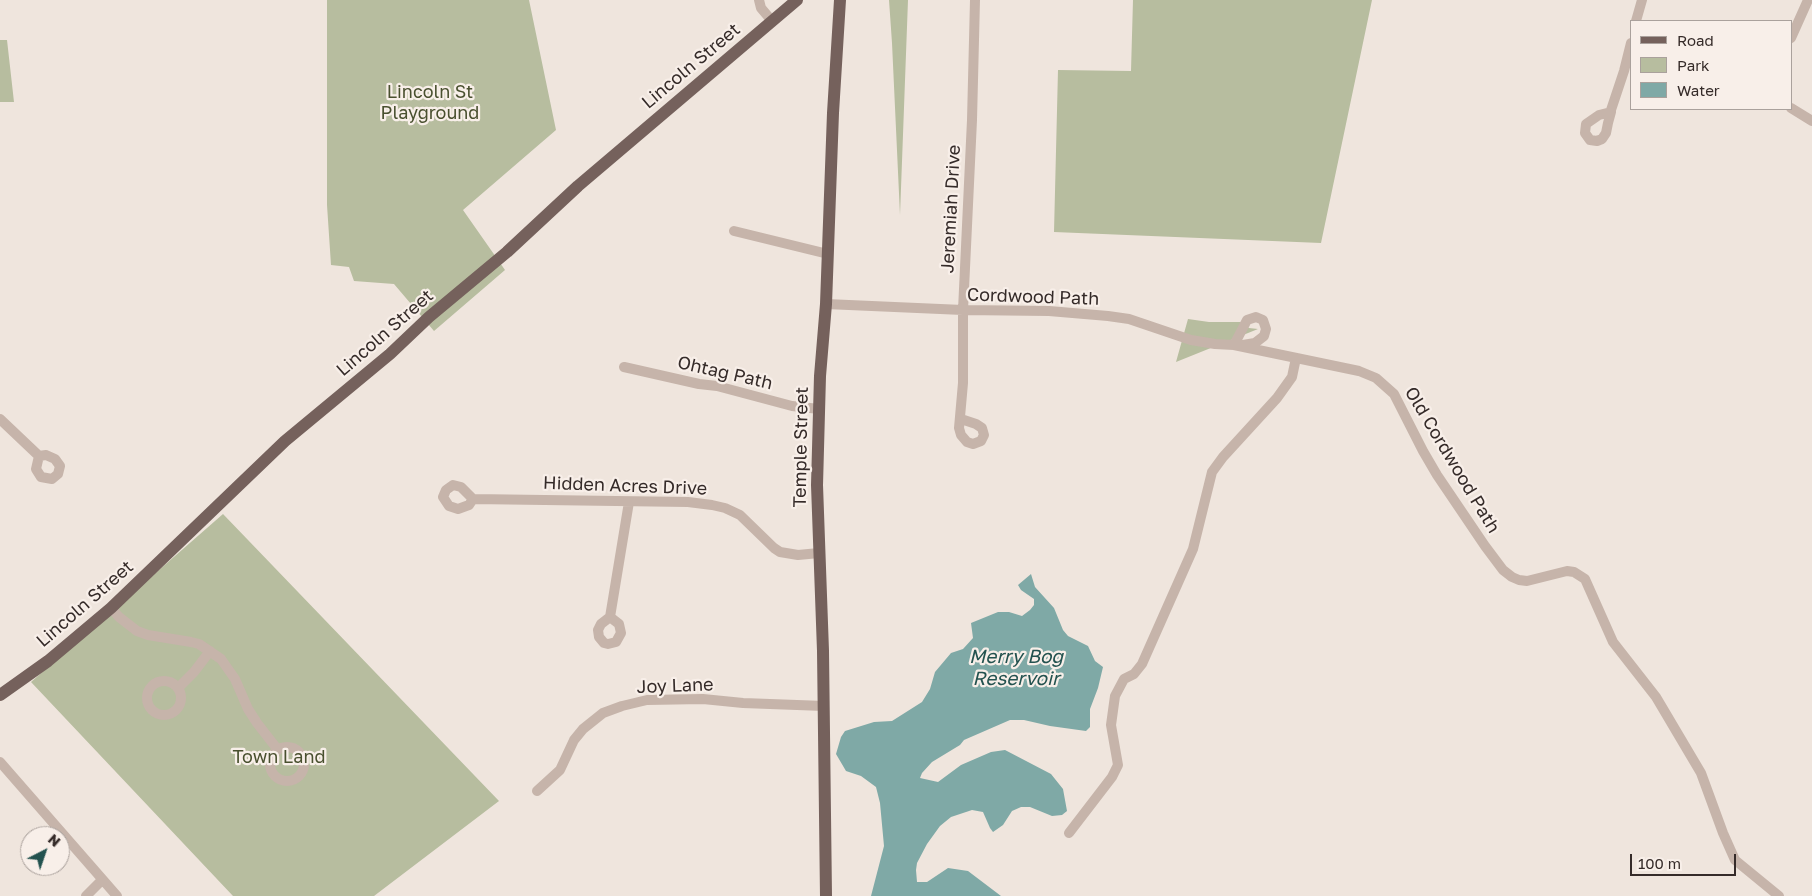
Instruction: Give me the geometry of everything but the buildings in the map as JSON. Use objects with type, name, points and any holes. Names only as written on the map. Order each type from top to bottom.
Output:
[{"type":"main road","name":"Lincoln Street","points":[[0,695],[48,660],[111,608],[285,441],[390,354],[429,317],[507,252],[578,186],[797,0]]},
{"type":"main road","name":"Temple Street","points":[[826,896],[824,706],[817,485],[833,113],[840,0]]},
{"type":"street","points":[[759,0],[761,8],[772,21]]},
{"type":"street","name":"Jeremiah Drive","points":[[961,419],[963,310],[975,0]]},
{"type":"street","points":[[1636,20],[1642,0]]},
{"type":"street","points":[[1792,36],[1808,0]]},
{"type":"street","points":[[1611,112],[1630,47]]},
{"type":"street","points":[[1792,109],[1812,121]]},
{"type":"street","points":[[734,231],[828,254]]},
{"type":"street","name":"Cordwood Path","points":[[826,304],[963,310],[1049,311],[1108,316],[1128,319],[1191,340],[1234,345]]},
{"type":"street","name":"Old Cordwood Path","points":[[1234,345],[1366,373],[1376,378],[1390,390],[1437,475],[1498,564],[1512,578],[1527,581],[1567,571],[1574,572],[1586,579],[1613,642],[1656,697],[1701,774],[1735,860],[1779,896]]},
{"type":"street","points":[[1069,833],[1112,777],[1118,765],[1111,725],[1115,696],[1124,679],[1134,674],[1142,664],[1193,549],[1212,472],[1223,457],[1277,398],[1292,377],[1296,358]]},
{"type":"street","name":"Ohtag Path","points":[[624,367],[717,386],[792,406],[819,409]]},
{"type":"street","points":[[0,420],[39,456]]},
{"type":"street","name":"Hidden Acres Drive","points":[[474,499],[688,502],[725,508],[738,514],[777,550],[798,555],[819,553]]},
{"type":"street","points":[[610,617],[629,502]]},
{"type":"street","points":[[111,608],[128,625],[148,635],[191,642],[210,651],[220,659],[228,668],[248,709],[278,750]]},
{"type":"street","points":[[178,688],[194,672],[210,651]]},
{"type":"street","name":"Joy Lane","points":[[536,791],[560,770],[574,740],[583,729],[603,713],[622,706],[648,700],[703,699],[742,703],[824,706]]},
{"type":"street","points":[[0,762],[117,896]]},
{"type":"street","points":[[86,896],[102,880]]},
{"type":"green space","name":"Lincoln St Playground","points":[[327,0],[529,0],[556,130],[463,210],[505,270],[434,331],[394,284],[354,281],[349,267],[331,265],[327,205]]},
{"type":"green space","points":[[889,0],[908,0],[900,215],[892,43]]},
{"type":"green space","points":[[1133,0],[1372,0],[1321,243],[1054,232],[1058,70],[1131,71]]},
{"type":"green space","points":[[0,40],[7,40],[14,102],[0,102]]},
{"type":"green space","points":[[1188,319],[1209,322],[1240,322],[1249,328],[1258,329],[1176,362]]},
{"type":"green space","name":"Town Land","points":[[223,514],[499,801],[374,896],[233,896],[31,682]]},
{"type":"water","name":"Merry Bog Reservoir","points":[[1031,574],[1035,587],[1054,608],[1063,630],[1068,636],[1088,646],[1095,661],[1103,667],[1090,709],[1090,727],[1086,731],[1024,720],[1010,720],[964,740],[960,745],[932,762],[920,778],[938,782],[961,765],[991,752],[1005,750],[1051,774],[1063,789],[1067,811],[1062,815],[1052,816],[1030,807],[1021,807],[1012,811],[1003,825],[993,832],[983,812],[972,810],[951,817],[940,826],[927,844],[917,863],[917,882],[927,882],[948,868],[968,871],[1001,896],[871,896],[884,846],[880,803],[876,787],[861,776],[846,771],[836,754],[841,737],[845,731],[874,722],[892,721],[922,702],[930,689],[935,672],[951,653],[963,649],[973,638],[971,623],[998,612],[1009,612],[1022,616],[1030,610],[1034,605],[1034,599],[1021,590],[1018,585]]}]
